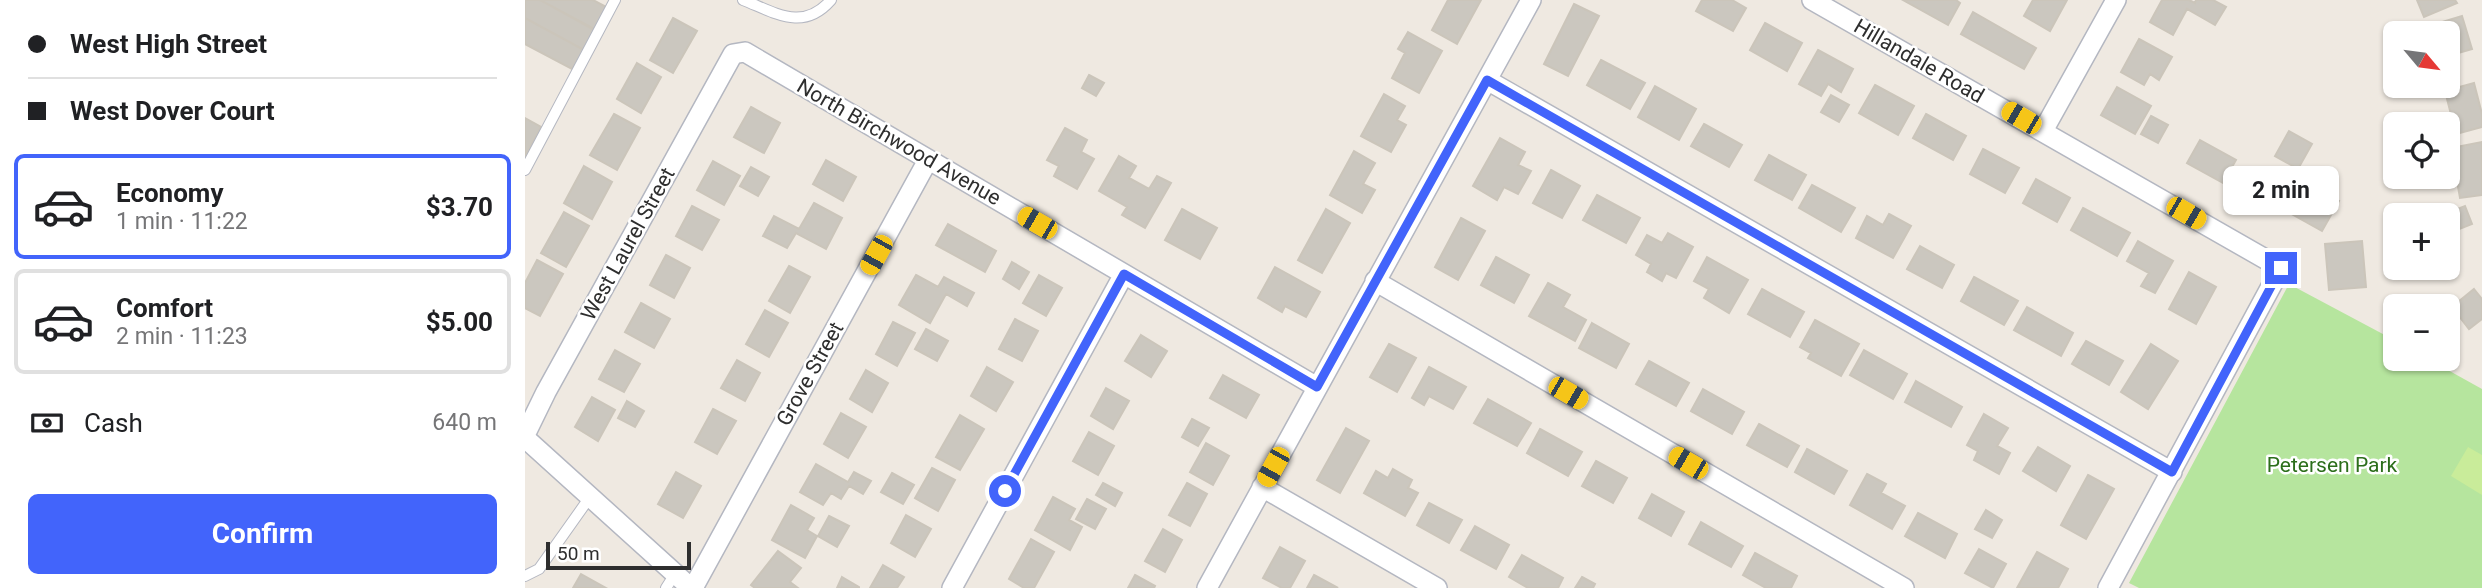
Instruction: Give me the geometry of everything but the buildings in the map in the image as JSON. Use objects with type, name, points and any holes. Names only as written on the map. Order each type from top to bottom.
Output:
[{"type":"street","points":[[1206,588],[1531,0]]},
{"type":"street","name":"Hillandale Road","points":[[1812,0],[1843,8],[2043,131],[2281,268],[2172,472]]},
{"type":"street","points":[[2043,131],[2116,0]]},
{"type":"street","name":"North Birchwood Avenue","points":[[733,54],[745,52],[1317,387]]},
{"type":"street","name":"West Laurel Street","points":[[525,437],[546,392],[733,54]]},
{"type":"street","points":[[1487,80],[2172,472],[2108,588]]},
{"type":"street","name":"Grove Street","points":[[692,588],[928,160]]},
{"type":"street","points":[[952,588],[1124,274]]},
{"type":"street","points":[[1375,281],[1904,588]]},
{"type":"street","points":[[525,437],[590,497],[671,581],[692,588]]},
{"type":"street","points":[[1262,487],[1437,588]]},
{"type":"lane","points":[[525,170],[615,0]]},
{"type":"lane","points":[[743,0],[790,19],[815,15],[831,0]]},
{"type":"lane","points":[[525,576],[539,569],[590,497]]},
{"type":"green space","name":"Petersen Park","points":[[2289,284],[2383,334],[2383,371],[2450,371],[2482,389],[2482,588],[2139,588],[2129,583]]},
{"type":"green space","points":[[2468,447],[2482,455],[2482,495],[2451,476]]},
{"type":"route","points":[[1005,491],[1124,274],[1317,387],[1487,80],[2172,472],[2281,268]]}]
